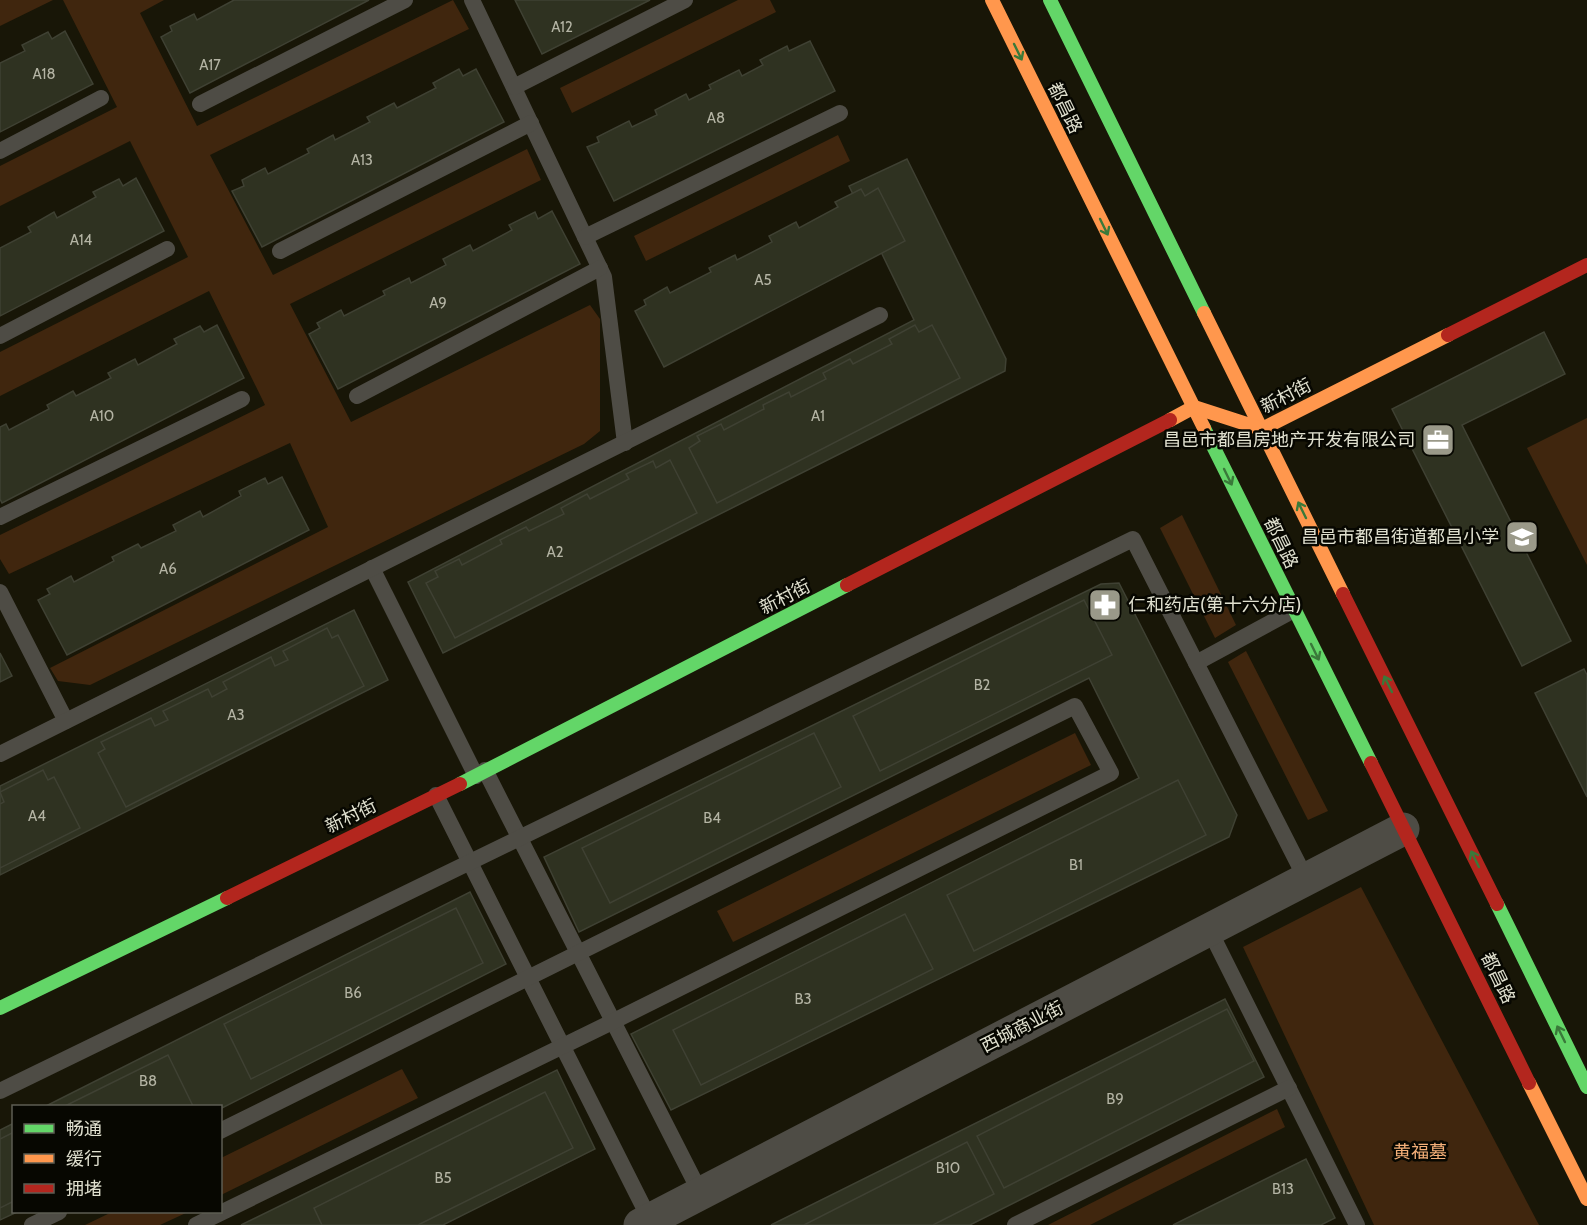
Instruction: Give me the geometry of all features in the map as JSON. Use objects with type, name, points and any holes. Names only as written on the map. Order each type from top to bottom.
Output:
[{"type":"main road","name":"都昌路","points":[[992,0],[1587,1199]]},
{"type":"main road","name":"都昌路","points":[[1050,0],[1585,1076]]},
{"type":"main road","name":"新村街","points":[[0,1008],[481,773],[1194,408],[1262,429],[1587,265]]},
{"type":"street","name":"西城商业街","points":[[658,1220],[701,1194],[1403,829]]},
{"type":"lane","points":[[200,104],[405,0]]},
{"type":"lane","points":[[472,0],[604,277],[625,442]]},
{"type":"lane","points":[[514,87],[685,0]]},
{"type":"lane","points":[[0,151],[101,98]]},
{"type":"lane","points":[[585,237],[840,113]]},
{"type":"lane","points":[[280,251],[531,123]]},
{"type":"lane","points":[[0,336],[167,249]]},
{"type":"lane","points":[[357,396],[600,268]]},
{"type":"lane","points":[[0,754],[880,315]]},
{"type":"lane","points":[[0,517],[242,399]]},
{"type":"lane","points":[[0,1091],[1133,539],[1306,879]]},
{"type":"lane","points":[[372,568],[481,773],[520,838],[701,1194]]},
{"type":"lane","points":[[0,592],[66,721]]},
{"type":"lane","points":[[1196,663],[1294,609]]},
{"type":"lane","points":[[222,1130],[1075,706],[1111,773],[563,1047],[222,1212]]},
{"type":"lane","points":[[436,795],[563,1047],[658,1220]]},
{"type":"lane","points":[[1209,929],[1357,1225]]},
{"type":"lane","points":[[1015,1225],[1289,1088]]},
{"type":"lane","points":[[32,1225],[57,1213]]},
{"type":"lane","points":[[196,1225],[221,1213]]},
{"type":"green space","points":[[0,0],[53,0],[0,26]]},
{"type":"green space","points":[[63,0],[164,0],[140,13],[197,126],[453,0],[469,29],[210,155],[273,275],[527,149],[541,180],[290,304],[351,422],[590,305],[600,319],[600,431],[584,444],[90,685],[58,681],[50,668],[328,527],[290,443],[9,574],[0,559],[0,535],[265,405],[209,291],[0,396],[0,352],[188,257],[130,141],[0,206],[0,166],[117,107]]},
{"type":"green space","points":[[738,0],[770,0],[776,12],[572,113],[560,88]]},
{"type":"green space","points":[[838,135],[850,161],[646,261],[634,236]]},
{"type":"green space","points":[[1587,418],[1587,565],[1527,448]]},
{"type":"green space","points":[[1182,515],[1236,625],[1215,638],[1160,528]]},
{"type":"green space","points":[[1246,651],[1328,811],[1308,820],[1228,662]]},
{"type":"green space","points":[[1075,733],[1091,765],[733,942],[717,911]]},
{"type":"green space","name":"黄福墓","points":[[1361,887],[1539,1225],[1374,1225],[1243,947]]},
{"type":"green space","points":[[402,1069],[418,1098],[222,1195],[222,1158]]},
{"type":"green space","points":[[1277,1109],[1285,1127],[1090,1225],[1048,1225]]},
{"type":"green space","points":[[110,1213],[186,1213],[160,1225],[85,1225]]},
{"type":"building","points":[[234,0],[369,0],[190,93],[161,37],[172,31],[170,26],[194,14],[197,20]]},
{"type":"building","points":[[515,0],[650,0],[542,54]]},
{"type":"building","points":[[65,31],[93,84],[0,132],[0,63],[25,51],[22,45],[48,32],[52,39]]},
{"type":"building","points":[[810,41],[835,91],[614,201],[587,147],[599,142],[597,137],[629,121],[632,127],[657,115],[655,110],[686,94],[689,100],[711,89],[709,85],[739,70],[742,76],[763,65],[760,60],[787,46],[789,51]]},
{"type":"building","points":[[459,69],[463,76],[476,69],[504,122],[262,247],[232,191],[244,186],[242,180],[265,168],[268,174],[309,153],[307,149],[333,135],[335,140],[370,122],[367,117],[394,103],[397,108],[436,88],[433,83]]},
{"type":"building","points":[[907,159],[1006,359],[1005,371],[443,653],[408,582],[914,320],[849,186]]},
{"type":"building","points":[[136,178],[164,231],[0,316],[0,248],[31,232],[28,227],[54,212],[57,218],[96,197],[93,192],[119,179],[123,186]]},
{"type":"building","points":[[878,188],[905,241],[664,367],[635,311],[646,305],[644,300],[667,287],[670,293],[711,272],[709,268],[735,255],[737,260],[772,242],[769,236],[796,222],[799,228],[838,207],[835,202],[861,189],[865,196]]},
{"type":"building","points":[[552,211],[580,264],[338,389],[309,334],[320,328],[317,323],[341,310],[344,316],[385,295],[383,291],[409,278],[411,283],[446,265],[443,259],[470,245],[473,251],[512,230],[509,225],[535,212],[538,219]]},
{"type":"building","points":[[217,325],[244,378],[2,503],[0,499],[0,427],[6,424],[9,430],[49,409],[47,405],[73,391],[76,396],[111,378],[108,373],[135,359],[138,365],[177,344],[174,339],[200,326],[204,332]]},
{"type":"building","points":[[915,325],[919,332],[932,325],[960,378],[717,503],[689,448],[700,441],[697,436],[721,424],[724,430],[764,409],[763,405],[789,392],[791,397],[826,379],[823,373],[850,359],[853,364],[892,344],[889,339]]},
{"type":"building","points":[[1544,332],[1565,374],[1462,425],[1571,641],[1522,666],[1392,409]]},
{"type":"building","points":[[670,460],[697,513],[455,638],[426,583],[438,577],[435,571],[459,559],[462,565],[502,544],[500,540],[526,527],[529,531],[564,514],[561,508],[587,494],[590,499],[629,479],[626,474],[653,461],[656,468]]},
{"type":"building","points":[[282,477],[309,530],[67,655],[38,600],[50,594],[47,589],[71,576],[74,582],[114,561],[112,557],[138,544],[141,548],[176,531],[173,525],[200,511],[203,517],[241,496],[239,491],[265,478],[268,484]]},
{"type":"building","points":[[1119,583],[1237,815],[1229,837],[671,1110],[631,1034],[1139,778],[1089,678],[579,932],[544,857],[1101,584]]},
{"type":"building","points":[[1084,600],[1112,655],[880,771],[853,716]]},
{"type":"building","points":[[354,610],[388,680],[0,875],[0,786]]},
{"type":"building","points":[[327,628],[332,638],[338,635],[364,686],[126,807],[98,753],[105,749],[101,742],[151,718],[155,726],[168,720],[163,711],[208,689],[212,697],[227,689],[223,682],[271,657],[275,666],[288,660],[283,651]]},
{"type":"building","points":[[0,653],[12,676],[0,682]]},
{"type":"building","points":[[1584,669],[1587,675],[1587,797],[1535,693]]},
{"type":"building","points":[[814,733],[841,787],[610,903],[582,848]]},
{"type":"building","points":[[43,770],[48,780],[54,777],[80,828],[0,868],[0,804],[4,802],[0,792]]},
{"type":"building","points":[[1178,780],[1206,835],[974,951],[947,895]]},
{"type":"building","points":[[470,892],[506,964],[222,1108],[222,1105],[48,1105]]},
{"type":"building","points":[[456,908],[483,963],[251,1079],[224,1024]]},
{"type":"building","points":[[905,914],[933,969],[701,1085],[673,1030]]},
{"type":"building","points":[[1225,999],[1264,1077],[970,1225],[771,1225]]},
{"type":"building","points":[[1227,1009],[1254,1061],[1004,1188],[977,1136]]},
{"type":"building","points":[[168,1055],[193,1105],[67,1105]]},
{"type":"building","points":[[557,1070],[595,1149],[443,1225],[241,1225]]},
{"type":"building","points":[[545,1092],[573,1148],[418,1225],[322,1225],[314,1208]]},
{"type":"building","points":[[12,1124],[12,1213],[15,1213],[0,1220],[0,1130]]},
{"type":"building","points":[[12,1133],[12,1202],[0,1208],[0,1139]]},
{"type":"building","points":[[967,1142],[994,1194],[933,1225],[804,1225]]},
{"type":"building","points":[[1306,1159],[1335,1218],[1321,1225],[1173,1225]]},
{"type":"traffic: fast","points":[[1050,0],[1204,313]]},
{"type":"traffic: fast","points":[[1204,428],[1371,763]]},
{"type":"traffic: fast","points":[[460,784],[847,585]]},
{"type":"traffic: fast","points":[[0,1008],[227,898]]},
{"type":"traffic: fast","points":[[1497,904],[1587,1087]]},
{"type":"traffic: slow","points":[[992,0],[1204,428]]},
{"type":"traffic: slow","points":[[1204,313],[1343,594]]},
{"type":"traffic: slow","points":[[1170,420],[1194,407],[1262,429],[1448,335]]},
{"type":"traffic: slow","points":[[1529,1083],[1587,1199]]},
{"type":"traffic: jam","points":[[1448,335],[1587,265]]},
{"type":"traffic: jam","points":[[847,585],[1170,420]]},
{"type":"traffic: jam","points":[[1343,594],[1497,904]]},
{"type":"traffic: jam","points":[[1371,763],[1529,1083]]},
{"type":"traffic: jam","points":[[227,898],[460,784]]},
{"type":"place","name":"昌邑市都昌房地产开发有限公司","points":[[1438,440]]},
{"type":"place","name":"昌邑市都昌街道都昌小学","points":[[1522,537]]},
{"type":"place","name":"仁和药店(第十六分店)","points":[[1105,605]]}]
